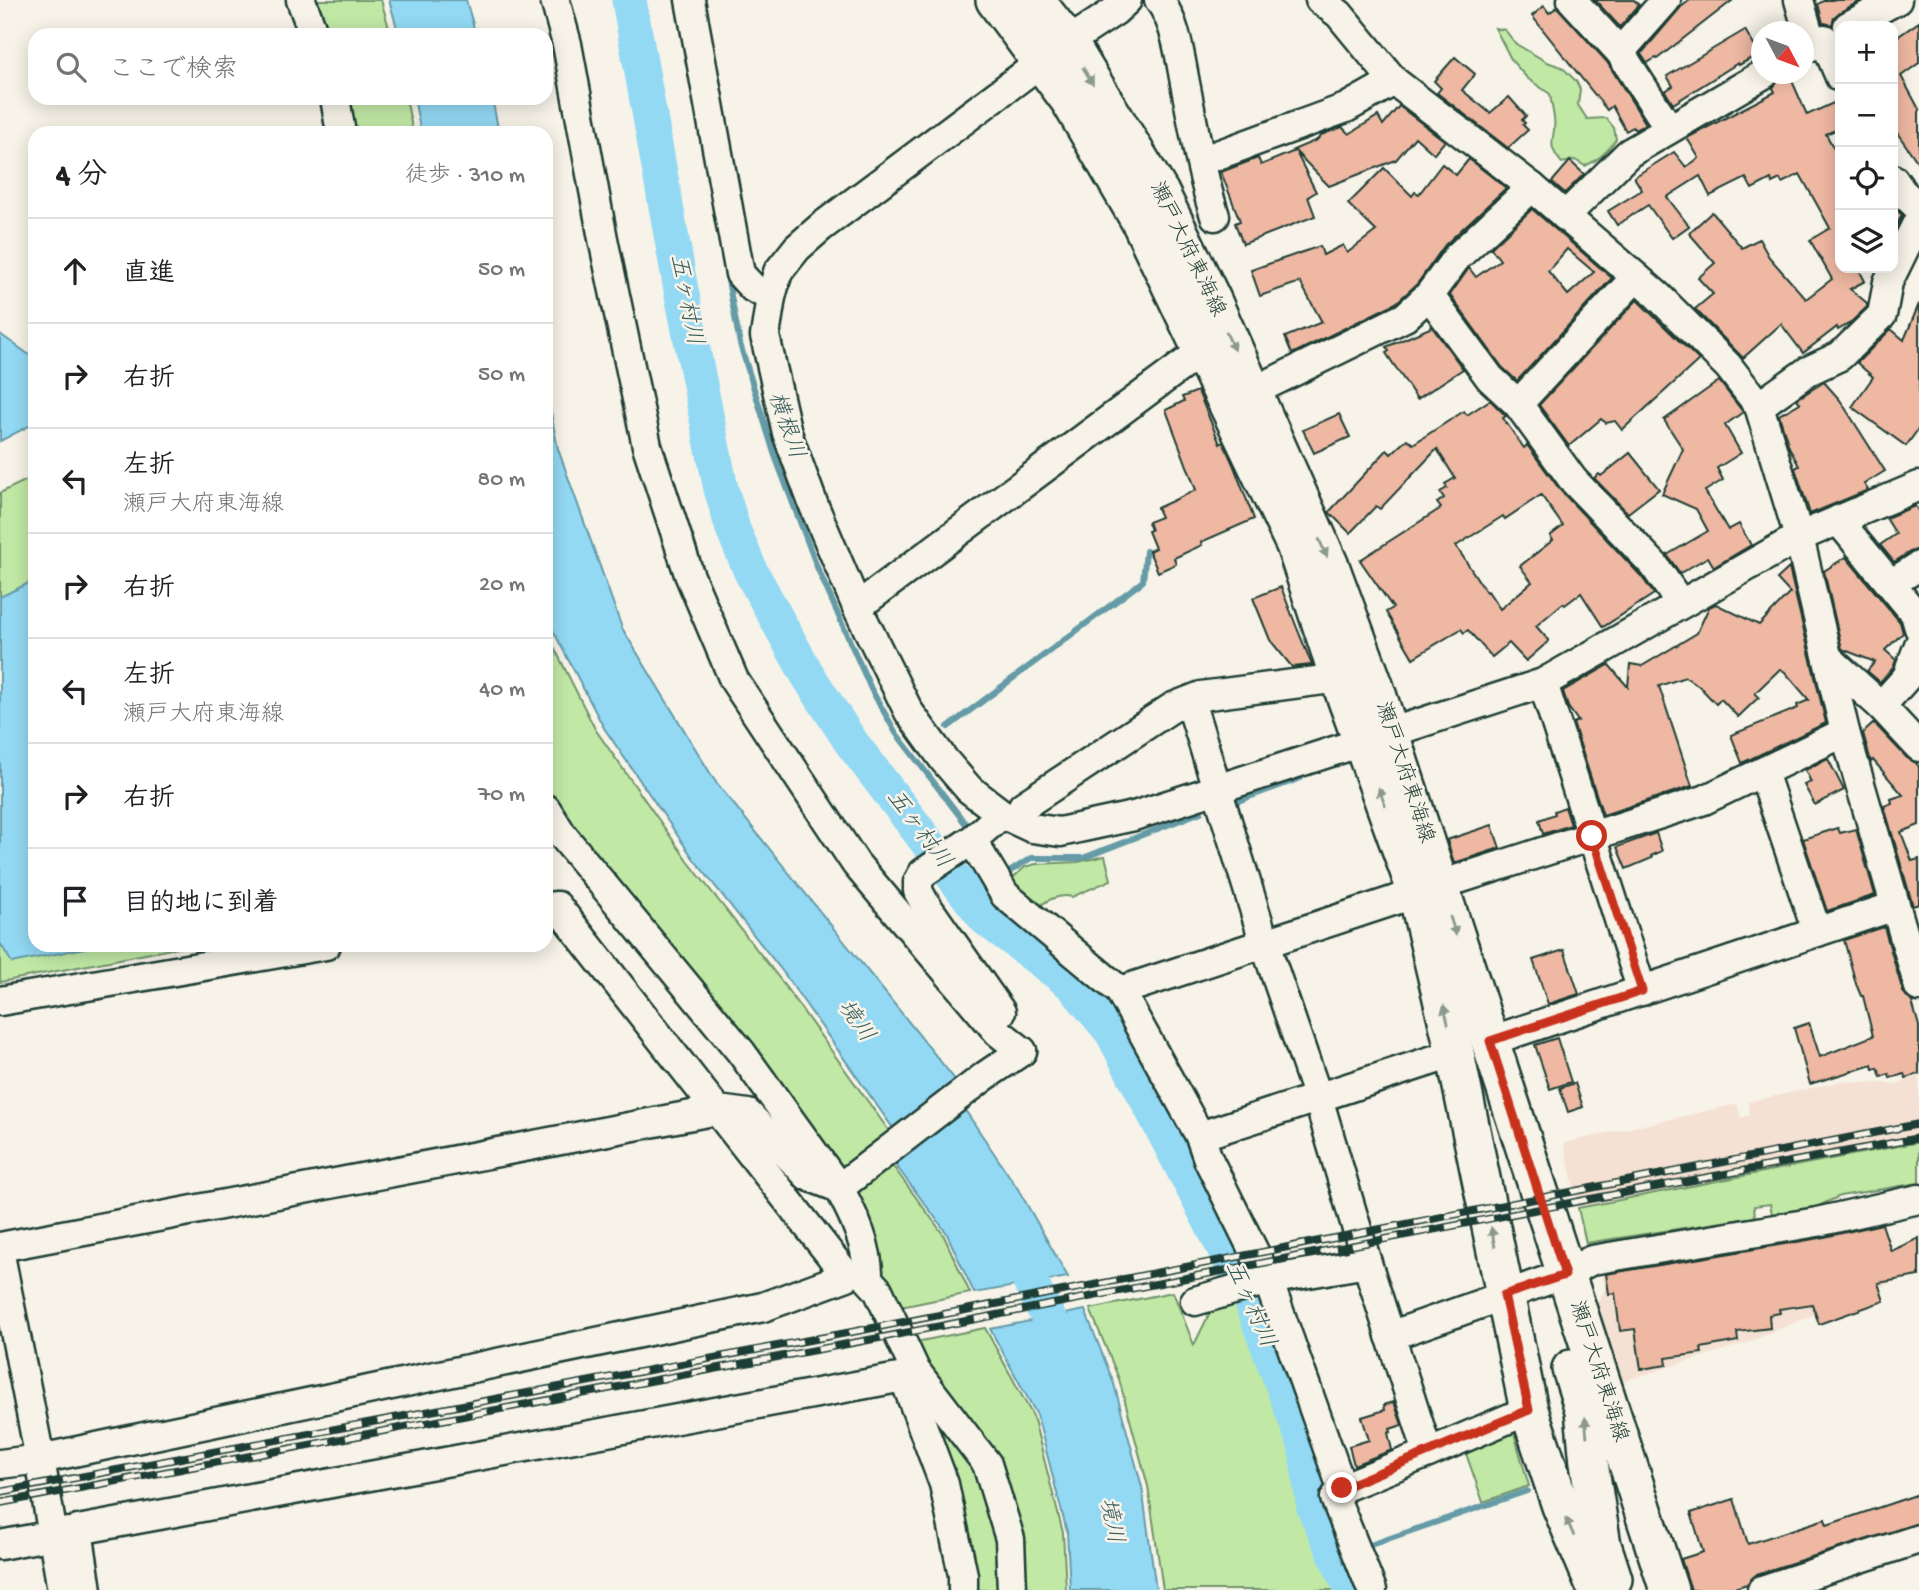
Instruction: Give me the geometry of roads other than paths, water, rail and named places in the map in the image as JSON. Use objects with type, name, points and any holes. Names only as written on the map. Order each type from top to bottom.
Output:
[{"type":"main road","name":"瀬戸大府東海線","points":[[995,0],[1055,52],[1160,193],[1212,300],[1330,566],[1375,736],[1428,889],[1490,1041],[1669,1590]]},
{"type":"main road","name":"瀬戸大府東海線","points":[[1035,0],[1070,101],[1140,221],[1203,350],[1295,545],[1339,678],[1375,736]]},
{"type":"main road","name":"瀬戸大府東海線","points":[[1428,889],[1455,1053],[1529,1410],[1561,1506],[1597,1590]]},
{"type":"main road","points":[[1565,1275],[1552,1290],[1557,1324],[1584,1410],[1602,1545],[1616,1590]]},
{"type":"street","points":[[302,0],[312,28]]},
{"type":"street","points":[[555,0],[567,44],[603,239],[647,446],[689,574],[734,680],[856,864],[998,1032],[1022,1051]]},
{"type":"street","points":[[690,0],[740,274],[753,288],[771,297]]},
{"type":"street","points":[[1127,0],[821,227],[797,248],[778,272],[765,336],[787,433],[814,506],[857,607],[909,712],[928,740],[970,789],[1011,818],[1032,828],[1060,832],[1134,816],[1544,683],[1799,537],[1919,486]]},
{"type":"street","points":[[1160,0],[1170,23],[1181,64],[1215,216]]},
{"type":"street","points":[[1320,0],[1339,14],[1394,81],[1532,187],[1636,277],[1728,366],[1759,406],[1799,537],[1845,732],[1904,912],[1919,987]]},
{"type":"street","points":[[1572,0],[1620,52],[1669,128]]},
{"type":"street","points":[[1620,52],[1666,0]]},
{"type":"street","points":[[1799,0],[1825,39],[1835,64]]},
{"type":"street","points":[[1825,39],[1896,0]]},
{"type":"street","points":[[1201,161],[1346,108],[1394,81]]},
{"type":"street","points":[[1565,216],[1629,153],[1751,81]]},
{"type":"street","points":[[336,105],[340,126]]},
{"type":"street","points":[[1898,186],[1919,208]]},
{"type":"street","points":[[1252,392],[1405,317],[1429,295],[1457,257],[1532,187]]},
{"type":"street","points":[[1759,406],[1808,371],[1840,356],[1882,315],[1888,282],[1919,219]]},
{"type":"street","points":[[1518,404],[1636,277]]},
{"type":"street","points":[[1429,295],[1490,378],[1518,404],[1573,480],[1654,565],[1680,603]]},
{"type":"street","points":[[857,607],[1203,350]]},
{"type":"street","points":[[1838,520],[1892,583],[1915,614],[1919,628]]},
{"type":"street","points":[[1892,583],[1919,566]]},
{"type":"street","points":[[1881,706],[1907,677],[1919,645]]},
{"type":"street","points":[[1828,658],[1881,706],[1919,747]]},
{"type":"street","points":[[1022,1051],[1002,1013],[924,902],[918,891],[918,882],[923,873],[1011,818],[1023,806],[1173,707],[1201,696],[1339,678]]},
{"type":"street","points":[[1544,683],[1642,991]]},
{"type":"street","points":[[1190,701],[1265,944],[1318,1098],[1428,1453]]},
{"type":"street","points":[[1120,991],[1704,800],[1845,732]]},
{"type":"street","points":[[1763,772],[1817,932]]},
{"type":"street","points":[[0,1464],[40,1459],[763,1307],[858,1278],[869,1258],[850,1208],[839,1188],[741,1052],[563,836],[553,820]]},
{"type":"street","points":[[968,843],[1005,895],[1120,991],[1200,1136],[1208,1159],[1266,1280],[1342,1488]]},
{"type":"street","points":[[553,906],[556,906],[718,1110],[858,1278],[878,1290],[909,1374],[944,1484],[963,1575],[962,1590]]},
{"type":"street","points":[[1490,1041],[1817,932],[1904,912]]},
{"type":"street","points":[[0,1001],[285,952]]},
{"type":"street","points":[[839,1188],[985,1076],[1022,1051]]},
{"type":"street","points":[[1200,1136],[1455,1053]]},
{"type":"street","points":[[88,1590],[40,1459],[0,1257],[718,1110],[748,1114],[807,1176],[839,1188]]},
{"type":"street","points":[[1390,1336],[1565,1275],[1592,1260],[1817,1222],[1919,1199]]},
{"type":"street","points":[[1195,1301],[1266,1280],[1367,1263]]},
{"type":"street","points":[[0,1545],[909,1374]]},
{"type":"street","points":[[909,1374],[987,1464],[1010,1539],[1012,1590]]},
{"type":"street","points":[[1372,1590],[1335,1498],[1342,1488],[1529,1410]]},
{"type":"street","points":[[62,1590],[65,1532]]},
{"type":"street","points":[[1762,1590],[1919,1539]]},
{"type":"water","points":[[389,0],[466,0],[474,28],[397,28]]},
{"type":"water","points":[[415,105],[493,105],[498,126],[420,126]]},
{"type":"water","points":[[0,334],[28,354],[28,427],[0,441]]},
{"type":"water","points":[[553,423],[558,449],[622,628],[715,781],[957,1082],[895,1131],[783,972],[693,858],[604,728],[553,630]]},
{"type":"water","points":[[28,583],[28,952],[65,952],[12,963],[0,943],[0,597]]},
{"type":"water","points":[[963,1107],[1018,1189],[1068,1277],[974,1293],[946,1232],[891,1159]]},
{"type":"water","points":[[1085,1310],[1114,1384],[1142,1487],[1156,1590],[1070,1590],[1067,1532],[1037,1415],[990,1329]]},
{"type":"waterway","name":"五ヶ村川","points":[[629,0],[681,290],[721,489],[733,529],[751,572],[807,674],[851,742],[985,918],[1072,984],[1112,1032],[1250,1298],[1305,1445],[1314,1508],[1352,1590]]},
{"type":"waterway","name":"横根川","points":[[727,275],[740,344],[775,456],[817,567],[871,689],[896,733],[965,823]]},
{"type":"waterway","points":[[948,727],[1143,581],[1146,551]]},
{"type":"waterway","name":"横根川","points":[[1238,801],[1301,778]]},
{"type":"waterway","name":"横根川","points":[[1003,876],[1031,858],[1083,858],[1201,812]]},
{"type":"waterway","name":"境川","points":[[1010,1242],[1054,1329],[1065,1363]]},
{"type":"waterway","points":[[1367,1546],[1527,1491]]},
{"type":"waterway","points":[[1337,1556],[1347,1553]]},
{"type":"railway","points":[[0,1492],[873,1328],[1919,1124]]},
{"type":"railway","points":[[0,1503],[879,1338],[1585,1200],[1919,1138]]}]
